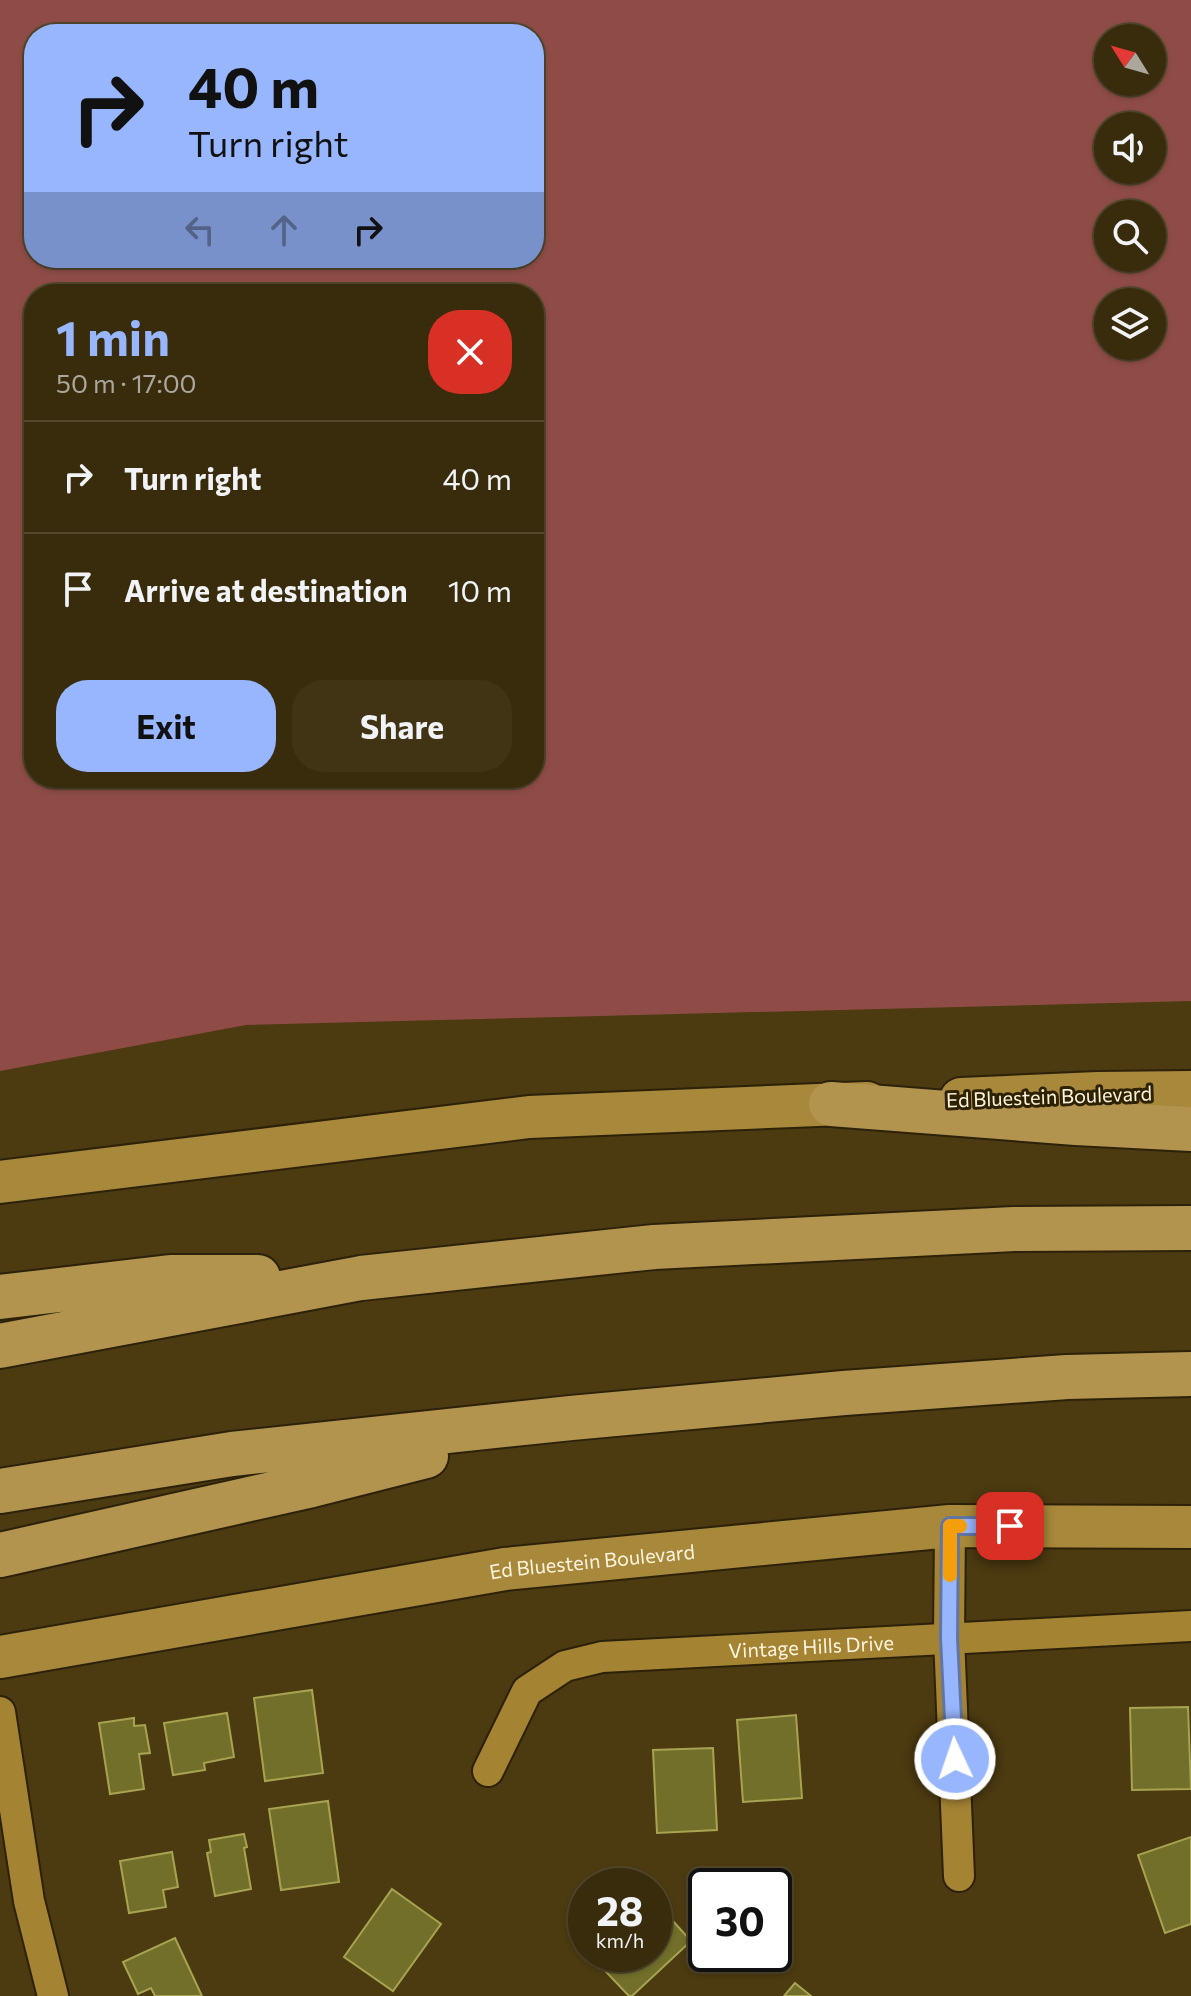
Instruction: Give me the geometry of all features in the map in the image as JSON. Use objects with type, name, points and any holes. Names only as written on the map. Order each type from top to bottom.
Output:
[{"type":"highway","points":[[831,1104],[1191,1129]]},
{"type":"highway","points":[[0,1346],[361,1278],[654,1247],[1014,1229],[1191,1228]]},
{"type":"highway","points":[[0,1297],[170,1277],[361,1278]]},
{"type":"highway","points":[[0,1491],[232,1454],[571,1418],[844,1393],[1067,1377],[1191,1374]]},
{"type":"highway","points":[[0,1555],[312,1485],[571,1418]]},
{"type":"main road","name":"Ed Bluestein Boulevard","points":[[0,1182],[529,1117],[1098,1093],[1191,1092]]},
{"type":"main road","name":"Ed Bluestein Boulevard","points":[[0,1657],[505,1569],[950,1526],[1191,1527]]},
{"type":"street","points":[[950,1526],[949,1638],[959,1876]]},
{"type":"street","name":"Vintage Hills Drive","points":[[488,1771],[527,1691],[565,1666],[602,1657],[1191,1626]]},
{"type":"street","points":[[0,1712],[29,1901],[53,1996]]},
{"type":"shaded area","points":[[0,0],[1191,0],[1191,1001],[246,1025],[0,1071]]},
{"type":"building","points":[[312,1690],[323,1773],[265,1781],[254,1698]]},
{"type":"building","points":[[1188,1707],[1191,1789],[1132,1790],[1130,1708]]},
{"type":"building","points":[[227,1713],[234,1757],[204,1763],[205,1770],[173,1775],[164,1723]]},
{"type":"building","points":[[796,1715],[802,1798],[743,1802],[737,1720]]},
{"type":"building","points":[[134,1718],[134,1726],[145,1725],[150,1753],[139,1754],[144,1789],[110,1794],[99,1723]]},
{"type":"building","points":[[713,1748],[717,1830],[657,1833],[653,1750]]},
{"type":"building","points":[[328,1801],[339,1882],[281,1890],[269,1809]]},
{"type":"building","points":[[244,1834],[251,1889],[215,1896],[207,1853],[211,1852],[209,1840]]},
{"type":"building","points":[[1191,1837],[1191,1924],[1165,1933],[1138,1855]]},
{"type":"building","points":[[172,1852],[178,1887],[163,1890],[166,1907],[129,1913],[120,1861]]},
{"type":"building","points":[[392,1889],[441,1924],[393,1991],[344,1957]]},
{"type":"building","points":[[672,1920],[688,1938],[688,1944],[672,1959]]},
{"type":"building","points":[[175,1938],[202,1996],[155,1996],[151,1988],[138,1994],[123,1962]]},
{"type":"building","points":[[606,1972],[658,1972],[632,1996]]},
{"type":"building","points":[[795,1983],[811,1996],[784,1996]]},
{"type":"slow traffic","points":[[950,1575],[950,1526],[960,1526]]},
{"type":"route","points":[[955,1759],[949,1638],[950,1526],[1010,1526]]}]
